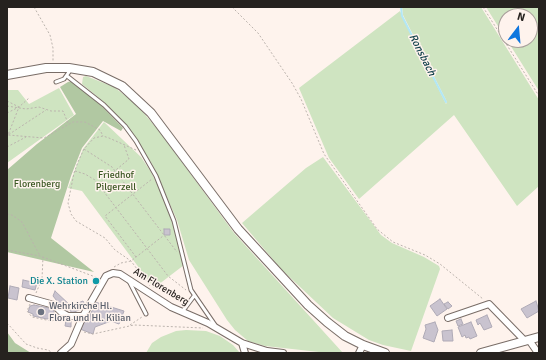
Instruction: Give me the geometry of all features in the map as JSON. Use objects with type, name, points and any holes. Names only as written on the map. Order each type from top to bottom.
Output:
[{"type":"street","points":[[7,75],[54,67],[68,72],[101,75],[122,86],[136,97],[160,124],[228,216],[261,256],[317,314],[335,329],[363,345],[385,353]]},
{"type":"street","points":[[61,353],[71,344],[78,331],[83,316],[103,280],[110,274]]},
{"type":"street","name":"Am Florenberg","points":[[110,274],[120,274],[153,294],[162,302],[218,328],[242,343],[266,352],[283,353]]},
{"type":"street","points":[[32,298],[54,305],[68,316],[83,316]]},
{"type":"street","points":[[448,318],[489,304],[527,340],[538,353]]},
{"type":"street","points":[[481,353],[539,337]]},
{"type":"street","points":[[242,343],[245,353]]},
{"type":"street","points":[[359,353],[363,345]]},
{"type":"lane","points":[[56,82],[64,79],[68,72],[115,115],[136,141],[156,176],[176,226],[194,296],[218,328]]},
{"type":"lane","points":[[127,278],[146,314]]},
{"type":"lane","points":[[182,312],[194,296]]},
{"type":"path","points":[[34,7],[50,35],[53,48],[54,67]]},
{"type":"path","points":[[232,7],[258,33],[292,83],[303,103],[324,154],[377,229],[393,242],[425,255],[440,264],[489,304]]},
{"type":"path","points":[[483,7],[539,96]]},
{"type":"path","points":[[7,113],[19,107],[29,98]]},
{"type":"path","points":[[7,101],[26,109],[39,107],[47,110],[63,111],[68,124]]},
{"type":"path","points":[[7,106],[19,107]]},
{"type":"path","points":[[7,138],[19,107]]},
{"type":"path","points":[[8,135],[47,110]]},
{"type":"path","points":[[8,135],[44,138],[68,124],[85,122],[100,130],[103,136]]},
{"type":"path","points":[[143,154],[124,144],[103,136],[94,138],[84,148],[75,171],[68,203],[71,214],[76,221],[105,238],[115,250],[131,261],[151,287],[153,294]]},
{"type":"path","points":[[7,147],[27,137]]},
{"type":"path","points":[[98,185],[129,159],[124,144]]},
{"type":"path","points":[[84,148],[100,158],[115,171],[163,236],[185,262]]},
{"type":"path","points":[[75,171],[85,174],[98,185],[168,276],[178,285],[188,291],[192,291]]},
{"type":"path","points":[[136,258],[106,216],[156,176]]},
{"type":"path","points":[[7,214],[12,215],[22,222],[40,256]]},
{"type":"path","points":[[110,274],[115,266],[136,258],[163,236]]},
{"type":"path","points":[[7,251],[40,256],[103,280]]},
{"type":"path","points":[[43,257],[40,284],[32,298],[28,309],[28,314],[32,317],[46,320],[57,320],[68,316]]},
{"type":"path","points":[[129,326],[146,314]]},
{"type":"path","points":[[7,323],[26,344],[48,350],[53,353]]},
{"type":"path","points":[[78,331],[93,334],[129,326],[203,328]]},
{"type":"green space","points":[[402,7],[481,7],[498,34],[498,48],[507,48],[539,100],[539,186],[517,206],[454,115],[359,199],[329,158],[299,88],[400,11],[446,104],[447,102],[403,15]]},
{"type":"green space","points":[[486,7],[539,7],[539,91],[512,48],[538,48],[538,8],[498,8],[498,26]]},
{"type":"green space","points":[[86,76],[114,87],[136,104],[159,131],[234,233],[343,353],[328,353],[265,346],[248,341],[235,330],[189,260],[177,220],[152,164],[126,125],[105,103],[82,84],[83,77]]},
{"type":"green space","name":"Florenberg","points":[[72,81],[91,95],[123,128],[121,131],[103,121],[82,148],[71,176],[51,238],[94,272],[7,252],[7,170],[37,144],[76,114],[60,87]]},
{"type":"green space","points":[[59,88],[74,115],[7,163],[7,90],[18,90],[29,104]]},
{"type":"green space","name":"Friedhof Pilgerzell","points":[[104,122],[141,157],[151,172],[160,190],[178,238],[184,265],[154,288],[82,191],[68,188],[83,149]]},
{"type":"green space","points":[[323,157],[381,235],[392,243],[424,257],[439,266],[440,269],[411,351],[383,345],[369,340],[333,318],[281,269],[242,223],[306,168]]},
{"type":"green space","points":[[176,331],[206,331],[220,336],[233,345],[240,353],[146,353],[152,343],[161,337]]},
{"type":"green space","points":[[7,332],[15,343],[31,353],[7,353]]},
{"type":"building","points":[[164,229],[170,229],[170,235],[164,235]]},
{"type":"building","points":[[23,280],[37,283],[35,290],[22,287]]},
{"type":"building","points":[[10,286],[19,288],[17,300],[8,298]]},
{"type":"building","points":[[55,291],[71,306],[83,301],[86,307],[72,313],[69,309],[65,311],[53,296]]},
{"type":"building","points":[[440,299],[447,309],[437,316],[430,306]]},
{"type":"building","points":[[536,301],[539,311],[527,318],[521,309]]},
{"type":"building","points":[[95,302],[124,311],[119,324],[111,321],[95,327],[93,334],[80,329],[83,320],[88,322]]},
{"type":"building","points":[[448,302],[452,306],[448,309],[444,304]]},
{"type":"building","name":"Wehrkirche Hl. Flora und Hl. Kilian","points":[[34,305],[49,308],[49,306],[54,307],[54,317],[47,319],[33,316],[33,314],[28,312],[30,306]]},
{"type":"building","points":[[487,315],[492,327],[484,330],[480,323],[478,325],[476,320]]},
{"type":"building","points":[[461,319],[463,324],[458,326],[456,321]]},
{"type":"building","points":[[66,320],[71,321],[71,327],[65,326]]},
{"type":"building","points":[[435,322],[438,330],[434,342],[423,338],[426,329],[425,325]]},
{"type":"building","points":[[471,322],[477,336],[470,339],[469,337],[466,338],[465,335],[462,337],[458,327]]},
{"type":"building","points":[[452,330],[453,341],[443,341],[442,331]]},
{"type":"waterway","name":"Ronsbach","points":[[401,7],[402,16],[446,102]]},
{"type":"place","name":"Die X. Station","points":[[96,281]]},
{"type":"place","name":"Wehrkirche Hl. Flora und Hl. Kilian","points":[[41,312]]}]
